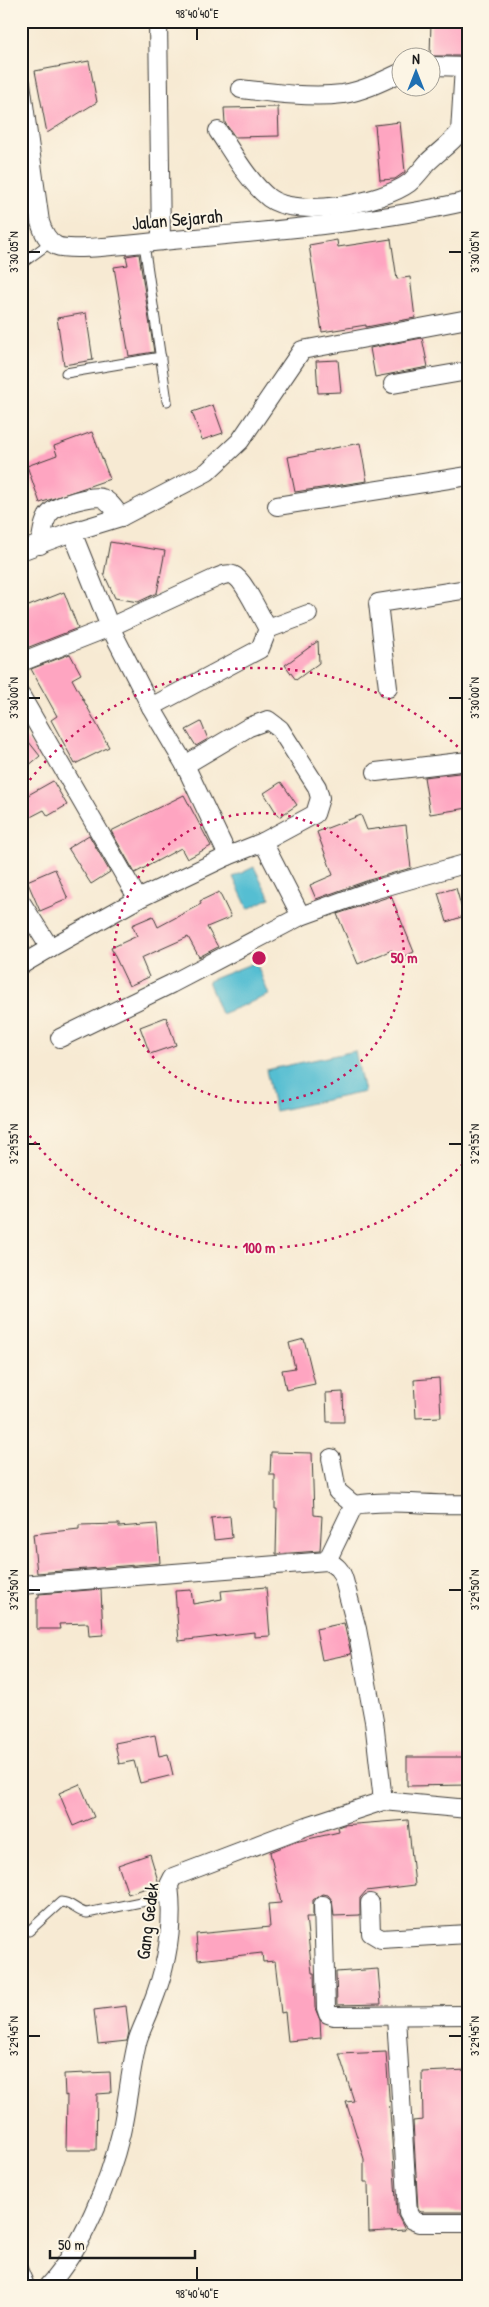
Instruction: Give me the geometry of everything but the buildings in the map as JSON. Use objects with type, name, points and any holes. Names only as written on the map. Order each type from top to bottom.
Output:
[{"type":"street","points":[[158,21],[162,241]]},
{"type":"street","points":[[218,131],[253,181],[270,199],[289,206],[310,207],[352,204],[383,197],[409,183],[460,132],[466,67],[442,66]]},
{"type":"street","points":[[241,90],[284,94],[342,94],[382,82],[392,77]]},
{"type":"street","points":[[21,83],[28,187],[42,230],[51,242]]},
{"type":"street","name":"Jalan Sejarah","points":[[51,242],[57,246],[71,248],[144,244],[290,230],[440,208],[468,201]]},
{"type":"street","points":[[21,551],[72,532],[121,517],[207,472],[240,441],[302,350],[468,319]]},
{"type":"street","points":[[394,384],[468,371]]},
{"type":"street","points":[[277,506],[468,476]]},
{"type":"street","points":[[40,545],[45,521],[50,512],[61,506],[91,497],[102,497],[110,503],[121,517]]},
{"type":"street","points":[[72,532],[110,627],[185,765],[228,856]]},
{"type":"street","points":[[21,662],[110,627],[227,574],[238,578],[268,629],[265,640],[256,652],[152,707]]},
{"type":"street","points":[[388,688],[378,603],[468,589]]},
{"type":"street","points":[[268,629],[308,614]]},
{"type":"street","points":[[21,696],[138,899]]},
{"type":"street","points":[[21,965],[138,899],[228,856],[263,842],[315,814],[320,798],[317,787],[275,724],[268,720],[257,723],[185,765]]},
{"type":"street","points":[[376,772],[468,761]]},
{"type":"street","points":[[263,842],[301,916]]},
{"type":"street","points":[[60,1038],[171,984],[301,916],[373,890],[468,863]]},
{"type":"street","points":[[21,902],[50,948]]},
{"type":"street","points":[[330,1458],[337,1491],[344,1499],[354,1505],[381,1503],[444,1506],[468,1504]]},
{"type":"street","points":[[327,1561],[354,1505]]},
{"type":"street","points":[[21,1585],[327,1561],[341,1571],[357,1629],[374,1721],[383,1801]]},
{"type":"street","name":"Gang Gedek","points":[[48,2286],[78,2241],[95,2208],[121,2132],[129,2075],[139,2037],[153,2002],[168,1954],[169,1885],[173,1877],[307,1826],[383,1801],[468,1809]]},
{"type":"street","points":[[370,1903],[371,1933],[375,1937],[468,1934]]},
{"type":"street","points":[[323,1906],[326,2008],[328,2014],[334,2016],[396,2017],[468,2014]]},
{"type":"street","points":[[396,2017],[408,2213],[412,2220],[419,2223],[468,2223]]},
{"type":"lane","points":[[21,264],[51,242]]},
{"type":"lane","points":[[144,244],[167,401]]},
{"type":"lane","points":[[66,373],[161,357]]},
{"type":"lane","points":[[29,1932],[61,1902],[67,1902],[80,1912],[87,1913],[170,1896]]},
{"type":"lane","points":[[21,2265],[30,2286]]},
{"type":"water","points":[[254,867],[270,898],[248,909],[233,877]]},
{"type":"water","points":[[256,962],[269,995],[221,1014],[208,981]]},
{"type":"water","points":[[355,1051],[364,1092],[275,1111],[266,1070]]}]
